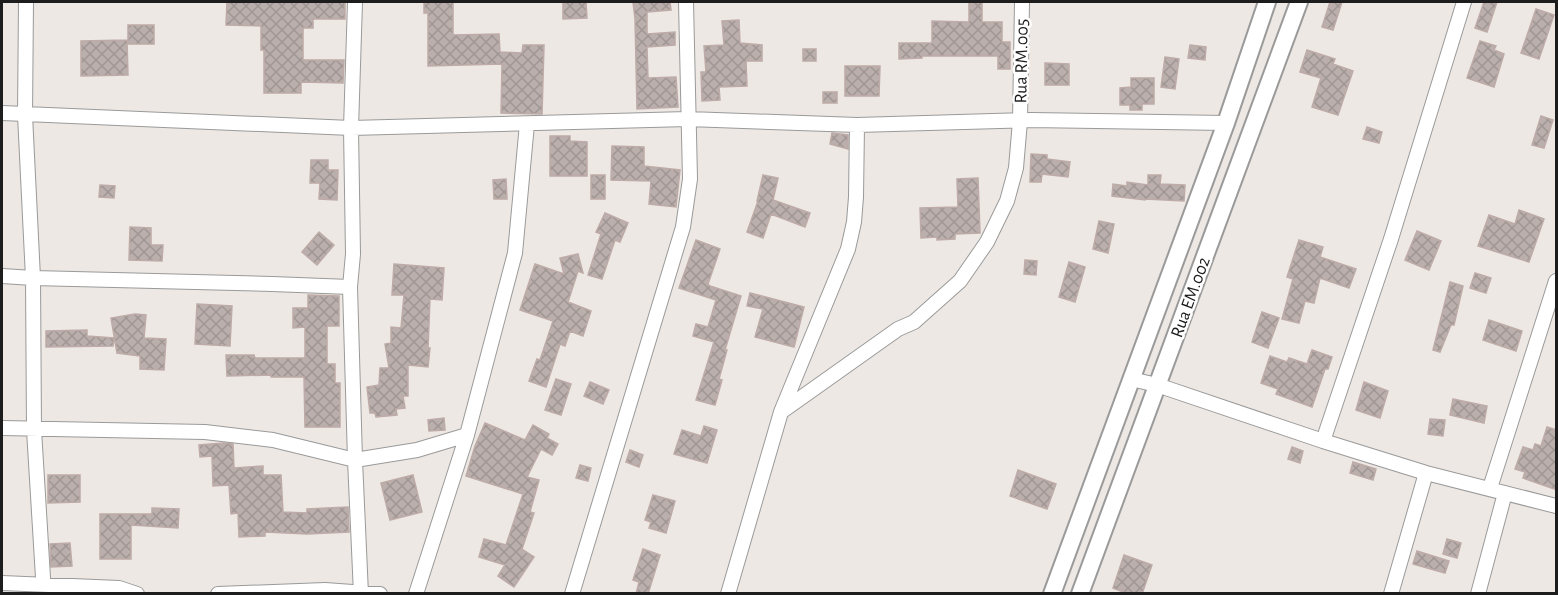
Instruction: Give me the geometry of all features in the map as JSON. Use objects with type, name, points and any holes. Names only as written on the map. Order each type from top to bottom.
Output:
[{"type":"street","points":[[26,2],[25,115],[33,278],[34,430],[44,589]]},
{"type":"street","points":[[355,2],[351,129],[353,254],[350,287],[361,593]]},
{"type":"street","points":[[572,594],[683,227],[690,179],[686,2]]},
{"type":"street","name":"Rua RM.005","points":[[781,412],[898,329],[914,322],[960,281],[987,242],[1007,201],[1016,168],[1020,121],[1022,2]]},
{"type":"street","name":"Rua EM.002","points":[[1052,594],[1226,123],[1267,2]]},
{"type":"street","name":"Rua EM.002","points":[[1080,594],[1299,2]]},
{"type":"street","points":[[1323,441],[1391,239],[1464,2]]},
{"type":"street","points":[[2,113],[351,129],[688,119],[857,125],[1020,121],[1226,123]]},
{"type":"street","points":[[416,594],[467,435],[515,253],[527,124]]},
{"type":"street","points":[[728,594],[781,412],[850,240],[856,196],[857,125]]},
{"type":"street","points":[[2,276],[350,287]]},
{"type":"street","points":[[1490,488],[1557,281]]},
{"type":"street","points":[[1131,379],[1426,473],[1557,506]]},
{"type":"street","points":[[2,428],[205,432],[273,440],[355,460],[417,450],[467,435]]},
{"type":"street","points":[[1391,594],[1426,473]]},
{"type":"street","points":[[1478,594],[1506,494]]},
{"type":"street","points":[[2,583],[44,589],[119,588],[137,594]]},
{"type":"street","points":[[218,594],[325,590],[380,594]]},
{"type":"building","points":[[227,2],[345,2],[345,19],[313,19],[313,28],[303,28],[303,60],[344,60],[343,83],[301,82],[301,93],[264,93],[264,50],[261,50],[261,26],[226,25]]},
{"type":"building","points":[[424,2],[453,2],[453,35],[499,34],[500,52],[522,53],[523,45],[544,45],[542,114],[501,113],[502,64],[428,66],[428,13],[424,13]]},
{"type":"building","points":[[563,2],[586,2],[587,18],[563,19]]},
{"type":"building","points":[[633,2],[670,2],[671,10],[647,12],[647,34],[675,32],[675,45],[647,47],[648,78],[676,77],[678,107],[637,109]]},
{"type":"building","points":[[969,2],[982,2],[982,22],[1002,22],[1002,42],[1010,42],[1010,69],[998,69],[998,56],[922,56],[922,58],[899,59],[899,43],[932,43],[932,21],[969,22]]},
{"type":"building","points":[[1330,2],[1342,2],[1333,30],[1322,27]]},
{"type":"building","points":[[1484,2],[1497,2],[1487,32],[1475,28]]},
{"type":"building","points":[[1536,9],[1554,15],[1539,59],[1521,53]]},
{"type":"building","points":[[739,20],[740,43],[762,45],[762,61],[746,61],[747,86],[719,87],[720,100],[702,101],[701,72],[706,72],[704,46],[724,45],[722,21]]},
{"type":"building","points":[[128,25],[154,25],[154,44],[128,44]]},
{"type":"building","points":[[127,40],[128,75],[81,76],[81,41]]},
{"type":"building","points":[[1480,41],[1496,46],[1494,50],[1504,54],[1494,87],[1467,78]]},
{"type":"building","points":[[1190,45],[1206,47],[1205,60],[1188,58]]},
{"type":"building","points":[[803,49],[816,49],[816,61],[803,61]]},
{"type":"building","points":[[1307,50],[1335,59],[1333,64],[1353,71],[1338,115],[1312,107],[1321,78],[1300,72]]},
{"type":"building","points":[[1165,57],[1179,59],[1175,89],[1161,87]]},
{"type":"building","points":[[1045,63],[1069,64],[1069,85],[1045,85]]},
{"type":"building","points":[[845,66],[880,66],[879,96],[845,96]]},
{"type":"building","points":[[1131,78],[1154,78],[1154,104],[1142,104],[1142,110],[1130,110],[1130,105],[1120,105],[1120,88],[1131,87]]},
{"type":"building","points":[[823,92],[837,92],[837,103],[823,103]]},
{"type":"building","points":[[1541,116],[1553,120],[1544,148],[1532,145]]},
{"type":"building","points":[[1367,127],[1382,132],[1379,143],[1363,139]]},
{"type":"building","points":[[832,133],[848,135],[848,149],[830,144]]},
{"type":"building","points":[[550,136],[570,136],[570,141],[587,142],[587,176],[550,176]]},
{"type":"building","points":[[612,146],[644,147],[644,166],[680,170],[676,207],[649,204],[651,181],[611,180]]},
{"type":"building","points":[[1031,154],[1047,155],[1047,159],[1070,162],[1068,177],[1042,174],[1041,182],[1030,182]]},
{"type":"building","points":[[311,160],[328,160],[328,170],[338,170],[337,200],[319,199],[320,183],[310,183]]},
{"type":"building","points":[[591,175],[605,175],[605,199],[591,199]]},
{"type":"building","points":[[763,175],[778,178],[773,200],[810,213],[805,227],[771,214],[763,238],[747,232],[758,201]]},
{"type":"building","points":[[1148,175],[1161,175],[1160,184],[1185,185],[1184,201],[1112,196],[1113,184],[1127,186],[1127,182],[1148,185]]},
{"type":"building","points":[[978,178],[980,233],[955,234],[955,239],[921,238],[920,208],[958,207],[957,179]]},
{"type":"building","points":[[506,179],[507,199],[494,199],[493,180]]},
{"type":"building","points":[[100,185],[115,186],[114,198],[99,197]]},
{"type":"building","points":[[1519,210],[1544,219],[1529,262],[1478,246],[1489,215],[1515,224]]},
{"type":"building","points":[[605,213],[628,223],[620,242],[615,240],[602,279],[588,275],[601,234],[596,232]]},
{"type":"building","points":[[1099,221],[1114,224],[1108,253],[1093,249]]},
{"type":"building","points":[[130,227],[151,228],[151,245],[163,245],[162,261],[129,260]]},
{"type":"building","points":[[1417,231],[1441,241],[1429,270],[1405,260]]},
{"type":"building","points":[[319,232],[334,245],[317,265],[302,252]]},
{"type":"building","points":[[696,240],[720,249],[708,284],[741,296],[725,350],[727,350],[719,379],[722,380],[715,405],[696,400],[714,342],[693,336],[696,324],[708,327],[716,300],[679,288]]},
{"type":"building","points":[[1299,240],[1323,247],[1320,257],[1356,269],[1349,288],[1320,278],[1314,303],[1305,301],[1299,323],[1282,319],[1293,279],[1287,277]]},
{"type":"building","points":[[578,254],[583,273],[578,271],[568,302],[591,311],[583,336],[570,331],[565,346],[560,344],[546,387],[529,381],[537,359],[540,360],[553,321],[520,310],[535,264],[564,274],[560,258]]},
{"type":"building","points":[[1025,260],[1037,261],[1036,275],[1024,274]]},
{"type":"building","points":[[1069,262],[1085,267],[1075,302],[1059,297]]},
{"type":"building","points":[[394,264],[444,268],[442,300],[430,299],[428,367],[408,365],[408,396],[403,396],[405,408],[396,409],[397,415],[376,417],[375,413],[370,413],[367,387],[379,385],[380,368],[389,368],[385,344],[391,343],[391,327],[401,328],[404,295],[392,295]]},
{"type":"building","points":[[1475,273],[1491,278],[1486,293],[1470,288]]},
{"type":"building","points":[[1450,282],[1463,286],[1454,325],[1451,325],[1440,352],[1433,350]]},
{"type":"building","points":[[750,293],[804,307],[794,347],[755,337],[763,309],[747,306]]},
{"type":"building","points":[[308,295],[339,296],[339,326],[327,326],[327,364],[335,364],[335,383],[340,383],[340,427],[305,427],[304,377],[227,376],[226,355],[254,355],[255,358],[305,358],[305,327],[293,328],[293,308],[308,308]]},
{"type":"building","points":[[197,304],[232,306],[230,346],[195,344]]},
{"type":"building","points":[[1262,312],[1279,318],[1268,348],[1252,342]]},
{"type":"building","points":[[135,314],[146,315],[144,338],[166,339],[164,370],[140,369],[140,356],[117,353],[111,318]]},
{"type":"building","points":[[1489,320],[1522,331],[1516,351],[1483,340]]},
{"type":"building","points":[[87,330],[87,336],[114,338],[113,346],[46,347],[46,331]]},
{"type":"building","points":[[1312,350],[1332,357],[1328,369],[1325,369],[1312,407],[1276,394],[1278,389],[1261,383],[1270,356],[1287,362],[1289,358],[1307,364]]},
{"type":"building","points":[[556,379],[571,384],[561,415],[545,410]]},
{"type":"building","points":[[590,382],[609,390],[603,404],[584,396]]},
{"type":"building","points":[[1364,382],[1388,391],[1380,418],[1356,410]]},
{"type":"building","points":[[1453,399],[1487,406],[1484,423],[1450,415]]},
{"type":"building","points":[[444,418],[445,430],[429,431],[428,420]]},
{"type":"building","points":[[1430,419],[1445,420],[1443,436],[1428,434]]},
{"type":"building","points":[[485,423],[525,440],[533,425],[549,434],[547,438],[558,444],[552,455],[541,449],[527,477],[539,480],[530,512],[534,513],[522,549],[534,557],[514,587],[498,576],[505,565],[479,557],[484,539],[506,545],[523,494],[466,476]]},
{"type":"building","points":[[704,426],[717,430],[707,463],[674,454],[682,430],[701,436]]},
{"type":"building","points":[[1547,427],[1557,430],[1557,490],[1523,478],[1525,472],[1515,469],[1523,447],[1533,450],[1535,444],[1541,446]]},
{"type":"building","points":[[233,444],[234,468],[263,466],[263,475],[281,475],[283,512],[307,513],[307,509],[348,507],[349,532],[307,534],[265,532],[265,536],[239,537],[238,513],[231,514],[229,485],[213,486],[212,456],[200,457],[199,445]]},
{"type":"building","points":[[1292,447],[1303,451],[1300,463],[1288,459]]},
{"type":"building","points":[[630,450],[643,455],[639,467],[626,462]]},
{"type":"building","points":[[1353,462],[1376,469],[1373,480],[1350,473]]},
{"type":"building","points":[[580,465],[591,468],[588,481],[576,478]]},
{"type":"building","points":[[1018,470],[1056,484],[1047,509],[1010,496]]},
{"type":"building","points":[[48,475],[80,475],[80,502],[48,503]]},
{"type":"building","points":[[413,475],[422,512],[390,520],[381,483]]},
{"type":"building","points":[[653,495],[675,501],[666,533],[649,528],[651,522],[645,520]]},
{"type":"building","points":[[152,508],[179,509],[178,528],[131,525],[131,559],[100,559],[100,514],[152,514]]},
{"type":"building","points":[[1447,539],[1461,543],[1457,558],[1443,554]]},
{"type":"building","points":[[70,543],[72,566],[51,567],[50,544]]},
{"type":"building","points":[[643,549],[660,555],[648,594],[636,594],[639,582],[633,580]]},
{"type":"building","points":[[1417,551],[1449,561],[1445,573],[1413,564]]},
{"type":"building","points":[[1124,555],[1152,565],[1142,594],[1128,594],[1113,588]]}]
